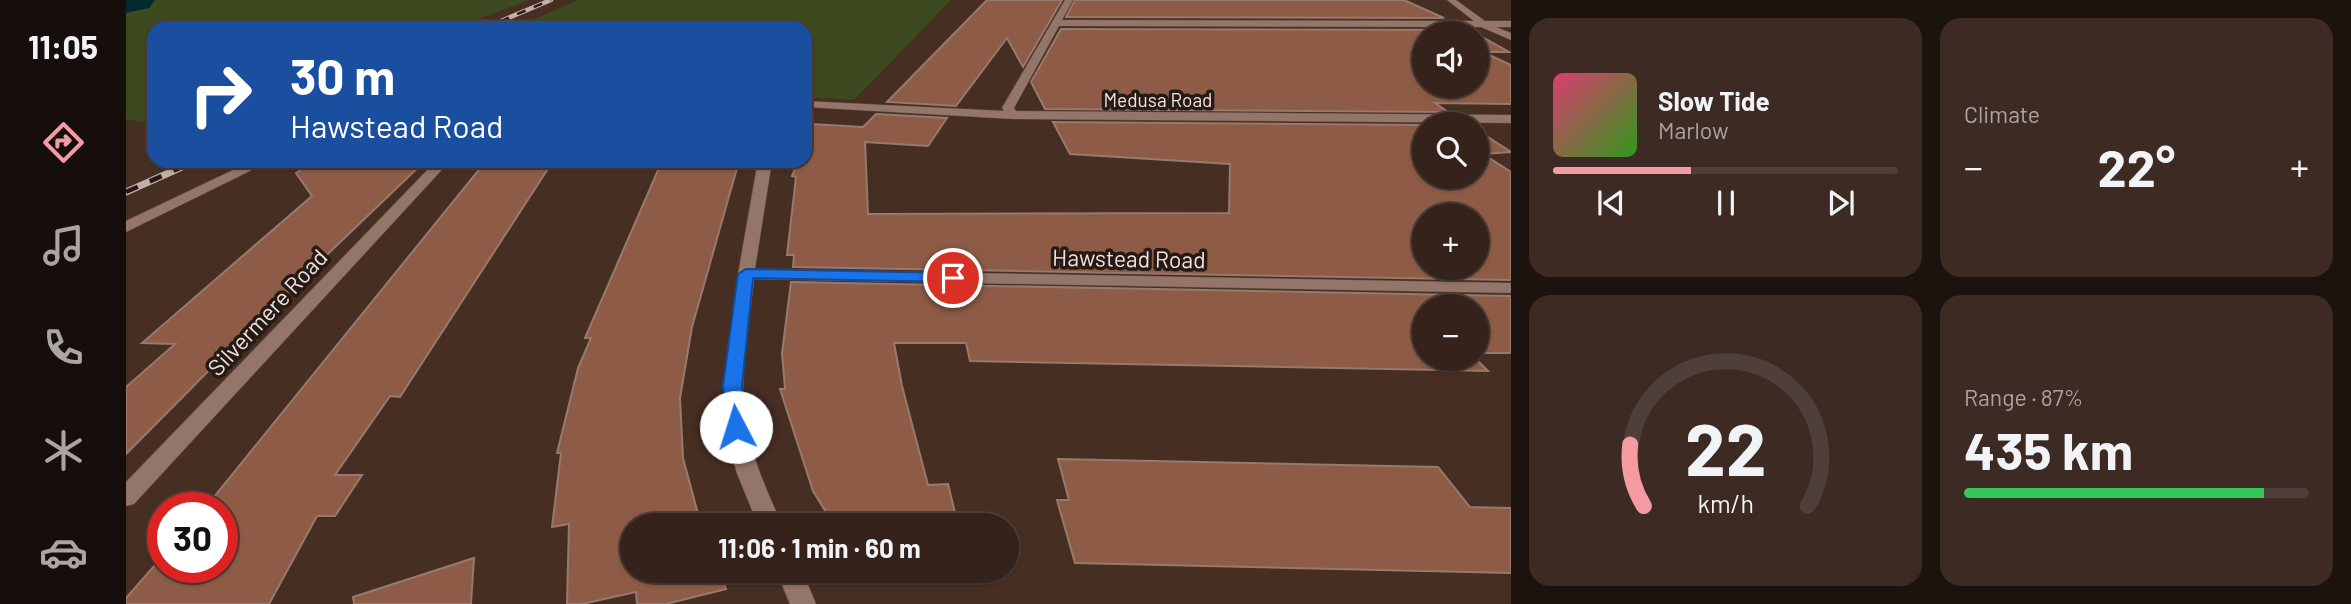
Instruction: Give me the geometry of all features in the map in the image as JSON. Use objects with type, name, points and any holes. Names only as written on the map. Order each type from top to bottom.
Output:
[{"type":"street","points":[[1013,115],[1008,108],[1069,0]]},
{"type":"street","points":[[1451,0],[1479,21]]},
{"type":"street","points":[[1057,23],[1412,24]]},
{"type":"street","points":[[1489,24],[1511,24]]},
{"type":"street","points":[[1489,27],[1511,37]]},
{"type":"street","name":"Medusa Road","points":[[812,104],[1013,115],[1511,119]]},
{"type":"street","points":[[126,227],[248,168]]},
{"type":"street","name":"Silvermere Road","points":[[126,497],[436,168]]},
{"type":"street","points":[[764,168],[746,274],[733,385],[736,427],[747,471],[765,513]]},
{"type":"street","name":"Hawstead Road","points":[[746,274],[1511,288]]},
{"type":"street","points":[[794,583],[803,604]]},
{"type":"green space","points":[[126,0],[530,0],[472,21],[147,21],[147,123],[126,119]]},
{"type":"green space","points":[[579,0],[951,0],[854,100],[812,97],[812,21],[530,21]]},
{"type":"building","points":[[987,0],[1062,0],[1023,67],[1007,38],[956,106],[887,102]]},
{"type":"building","points":[[1075,0],[1404,0],[1444,18],[1066,17]]},
{"type":"building","points":[[1061,29],[1412,30],[1412,98],[1489,98],[1489,55],[1511,65],[1511,104],[1435,103],[1448,112],[1045,109],[1031,82]]},
{"type":"building","points":[[1489,41],[1509,52],[1489,52]]},
{"type":"building","points":[[876,114],[947,118],[928,146],[865,142],[868,214],[1229,213],[1230,164],[1070,154],[1053,122],[1412,125],[1412,189],[1489,189],[1489,158],[1511,172],[1511,280],[1489,280],[1489,203],[1412,203],[1412,278],[793,267],[794,255],[787,255],[796,177],[792,176],[795,168],[812,168],[812,124],[863,127]]},
{"type":"building","points":[[1489,138],[1511,152],[1489,154]]},
{"type":"building","points":[[304,168],[418,168],[263,316],[126,454],[126,387],[175,344],[142,343],[312,196],[296,173]]},
{"type":"building","points":[[480,168],[548,168],[400,397],[390,396],[335,475],[362,475],[335,516],[317,516],[269,604],[126,604],[126,598],[147,574],[147,583],[238,583],[238,492],[218,492]]},
{"type":"building","points":[[659,168],[737,168],[692,327],[680,398],[683,458],[698,513],[620,513],[620,583],[724,583],[726,589],[666,604],[637,604],[636,592],[582,604],[567,604],[569,524],[552,527],[561,453],[557,453],[578,368],[591,338],[585,338]]},
{"type":"building","points":[[791,282],[1412,294],[1412,370],[970,361],[966,343],[894,343],[902,386],[928,485],[948,484],[955,513],[827,513],[813,491],[780,389],[785,389],[782,353]]},
{"type":"building","points":[[1489,296],[1511,296],[1511,353],[1489,353]]},
{"type":"building","points":[[1058,459],[1438,467],[1470,507],[1511,508],[1511,573],[1075,563],[1057,500],[1069,500]]},
{"type":"building","points":[[474,558],[471,604],[354,604],[353,597]]},
{"type":"waterway","points":[[126,2],[136,0]]},
{"type":"railway","points":[[501,21],[551,0]]},
{"type":"railway","points":[[126,192],[180,168]]},
{"type":"route","points":[[736,427],[733,385],[746,274],[953,278]]}]
